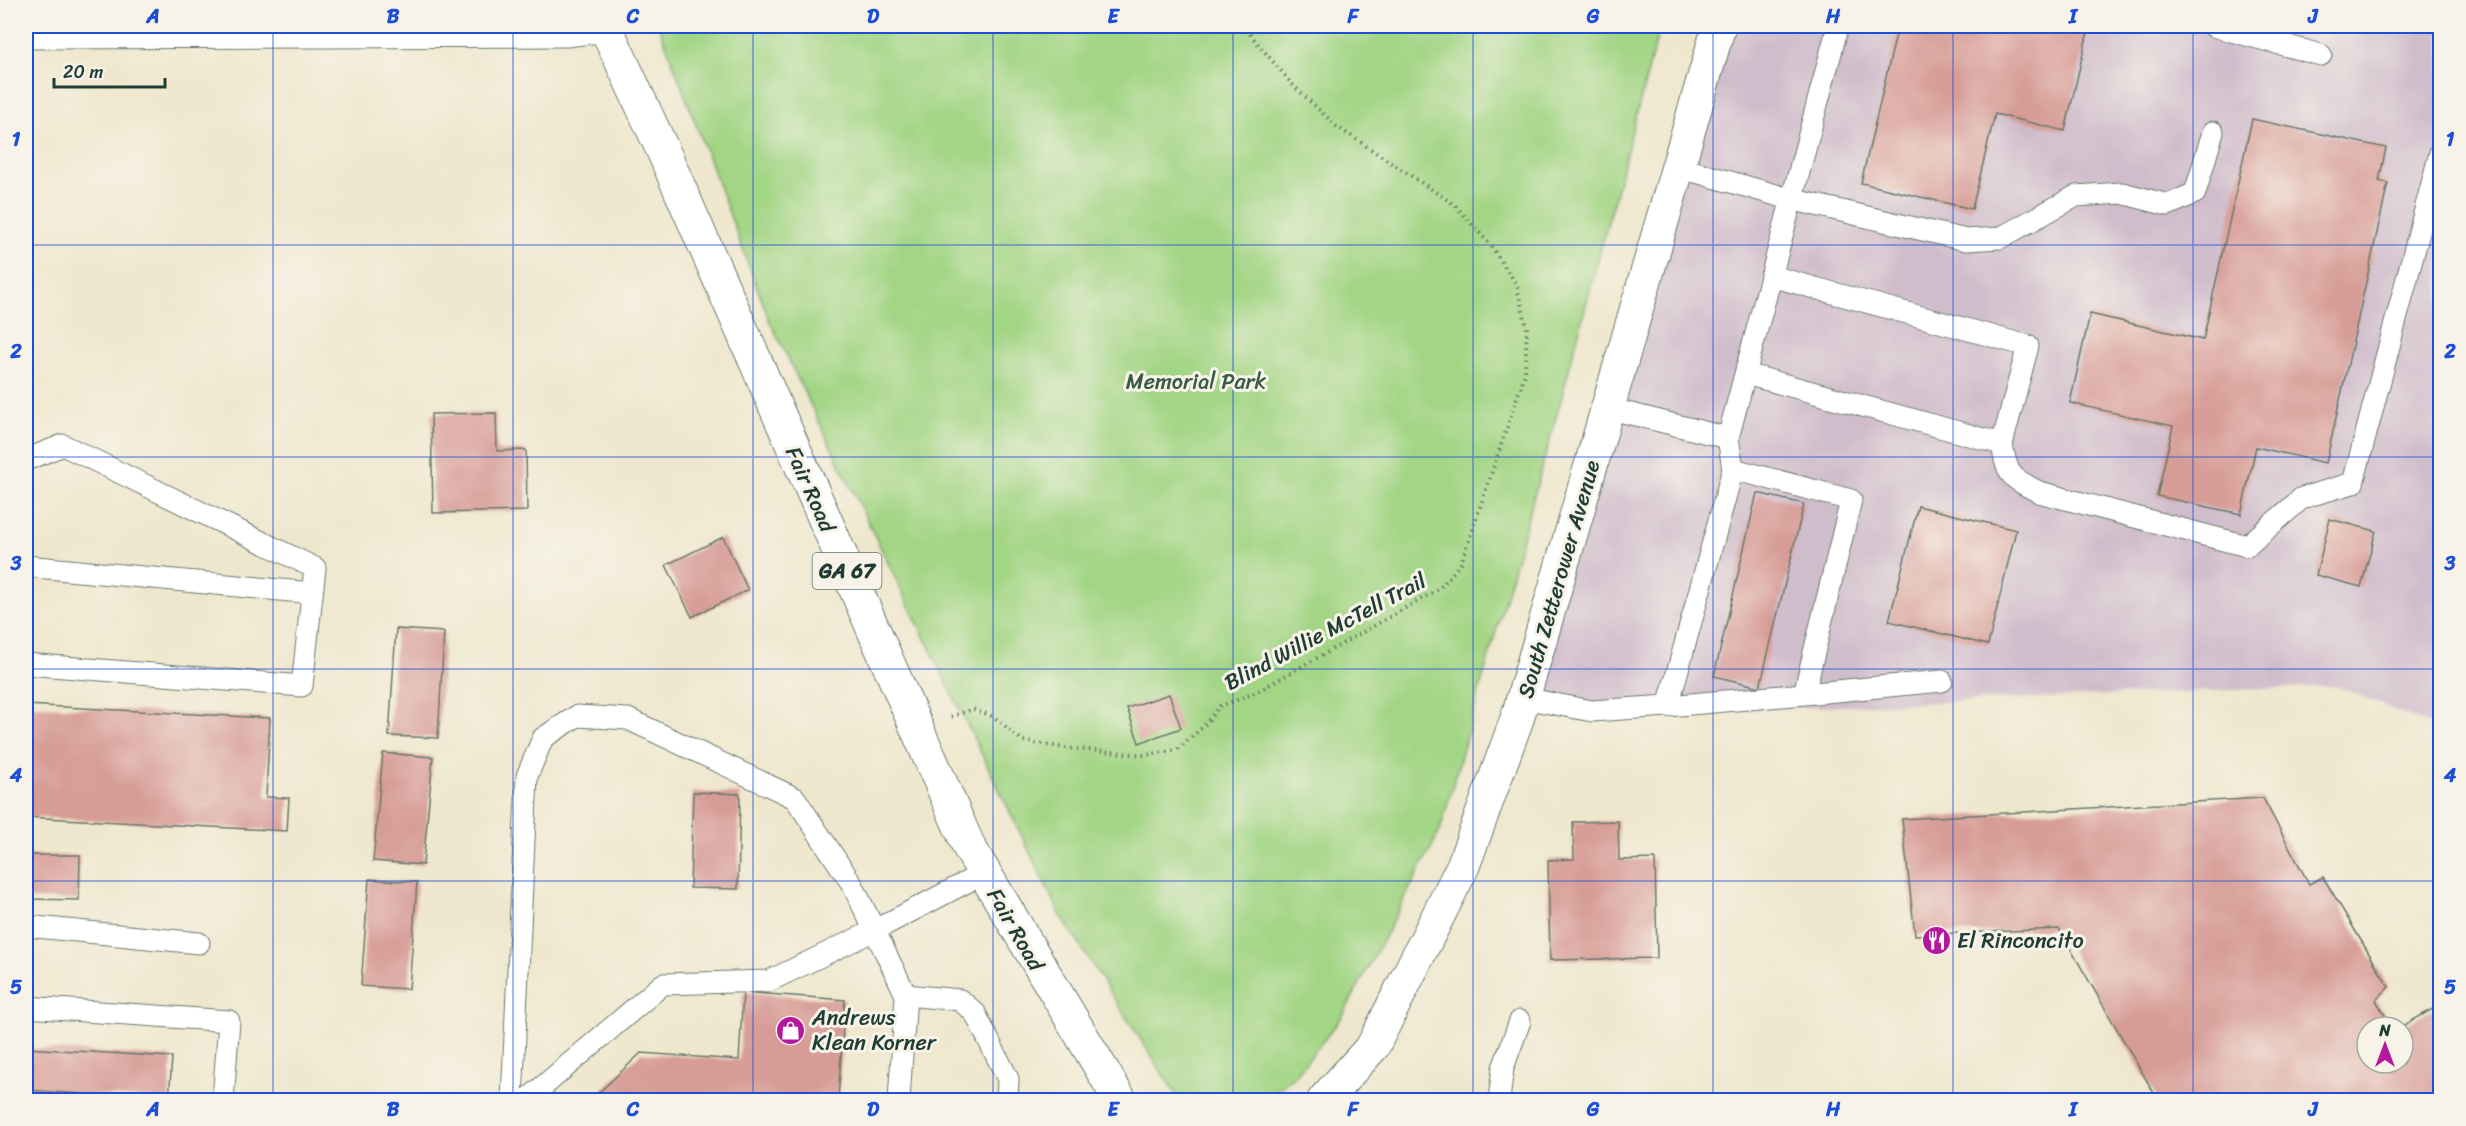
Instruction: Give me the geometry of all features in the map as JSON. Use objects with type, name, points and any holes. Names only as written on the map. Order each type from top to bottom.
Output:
[{"type":"street","points":[[26,32],[568,30],[600,26]]},
{"type":"street","name":"Fair Road","points":[[605,26],[664,153],[969,847],[1120,1101]]},
{"type":"street","name":"South Zetterower Avenue","points":[[1324,1101],[1373,1046],[1463,866],[1523,698],[1719,26]]},
{"type":"lane","points":[[1668,706],[1733,469],[1728,438],[1838,26]]},
{"type":"lane","points":[[2213,26],[2321,55]]},
{"type":"lane","points":[[1678,167],[1790,199],[1966,240],[2000,238],[2076,196],[2121,193],[2168,205],[2195,193],[2212,132]]},
{"type":"lane","points":[[1771,276],[2028,346],[2002,444],[2006,466],[2013,479],[2039,492],[2247,546],[2302,498],[2353,483],[2440,153]]},
{"type":"lane","points":[[1746,375],[2002,444]]},
{"type":"lane","points":[[1607,408],[1728,438]]},
{"type":"lane","points":[[26,460],[63,445],[315,568],[302,686],[26,664]]},
{"type":"lane","points":[[1733,469],[1851,500],[1804,694]]},
{"type":"lane","points":[[26,566],[312,593]]},
{"type":"lane","points":[[1523,698],[1592,711],[1942,681]]},
{"type":"lane","points":[[512,1101],[527,776],[543,738],[577,716],[628,719],[795,798],[852,884],[906,995],[898,1101]]},
{"type":"lane","points":[[526,1101],[663,984],[769,981],[875,930],[984,873]]},
{"type":"lane","points":[[26,926],[199,943]]},
{"type":"lane","points":[[906,995],[960,1000],[975,1013],[1008,1079],[1007,1101]]},
{"type":"lane","points":[[26,1007],[229,1021],[223,1101]]},
{"type":"lane","points":[[1498,1101],[1503,1068],[1520,1021]]},
{"type":"path","name":"Blind Willie McTell Trail","points":[[917,732],[973,709],[994,717],[1023,741],[1065,748],[1145,755],[1177,750],[1203,727],[1220,706],[1253,694],[1439,589],[1461,563],[1525,374],[1527,327],[1516,284],[1491,246],[1455,205],[1336,126],[1292,84],[1243,26]]},
{"type":"shaded area","points":[[1719,26],[2440,26],[2440,729],[2336,686],[1517,719]]},
{"type":"green space","name":"Memorial Park","points":[[659,26],[1660,26],[1560,403],[1440,831],[1342,1017],[1295,1076],[1264,1100],[1186,1100],[1177,1096],[1061,916],[770,322]]},
{"type":"building","points":[[1898,26],[2089,27],[2065,131],[1995,114],[1972,209],[1861,183]]},
{"type":"building","points":[[2252,119],[2386,148],[2379,181],[2388,183],[2326,463],[2256,447],[2241,514],[2157,496],[2173,426],[2070,403],[2090,314],[2203,340]]},
{"type":"building","points":[[496,413],[497,451],[526,450],[527,511],[433,513],[431,414]]},
{"type":"building","points":[[1757,493],[1804,504],[1760,687],[1714,676]]},
{"type":"building","points":[[1918,506],[2016,530],[1988,645],[1889,621]]},
{"type":"building","points":[[2330,519],[2376,531],[2361,587],[2316,575]]},
{"type":"building","points":[[723,537],[748,590],[692,617],[666,565]]},
{"type":"building","points":[[396,629],[444,632],[438,738],[389,736]]},
{"type":"building","points":[[1169,694],[1181,728],[1139,743],[1127,708]]},
{"type":"building","points":[[26,705],[270,718],[266,797],[289,798],[287,831],[26,817]]},
{"type":"building","points":[[383,753],[433,757],[423,865],[373,861]]},
{"type":"building","points":[[693,792],[740,794],[738,889],[690,888]]},
{"type":"building","points":[[2263,798],[2309,884],[2323,877],[2389,987],[2376,1000],[2385,1015],[2355,1015],[2355,1075],[2415,1075],[2415,1019],[2436,1007],[2440,1014],[2440,1100],[2158,1100],[2059,929],[1915,935],[1902,819]]},
{"type":"building","points":[[1618,821],[1619,860],[1655,859],[1657,958],[1550,960],[1548,860],[1574,859],[1573,822]]},
{"type":"building","points":[[26,855],[80,855],[79,900],[26,899]]},
{"type":"building","points":[[369,879],[417,882],[409,989],[361,986]]},
{"type":"building","points":[[743,992],[845,1000],[838,1100],[594,1100],[594,1097],[641,1053],[739,1060]]},
{"type":"building","points":[[26,1048],[172,1057],[169,1100],[26,1090]]},
{"type":"place","name":"El Rinconcito","points":[[1936,940]]},
{"type":"place","name":"Andrews Klean Korner","points":[[791,1030]]}]
